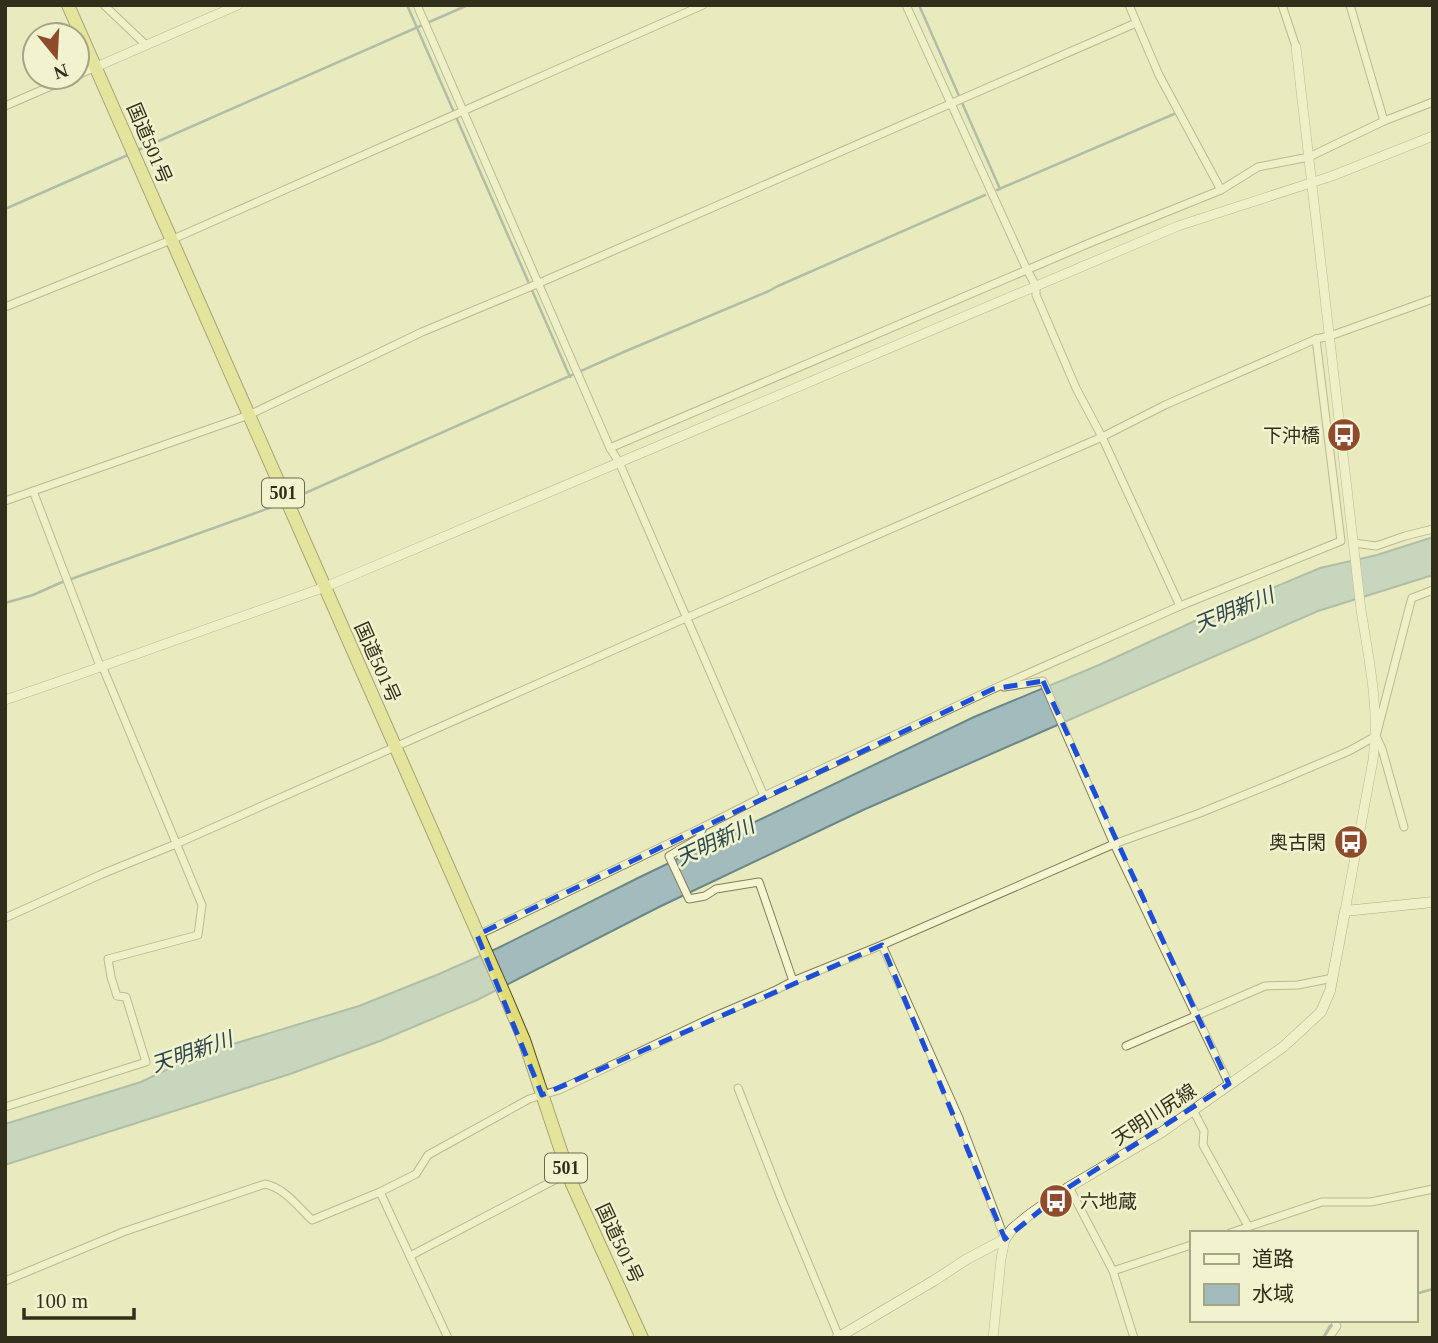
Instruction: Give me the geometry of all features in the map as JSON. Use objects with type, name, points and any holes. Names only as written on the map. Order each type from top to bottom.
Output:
[{"type":"highway","name":"国道501号","points":[[68,5],[504,993],[524,1040],[568,1173],[642,1338]]},
{"type":"main road","points":[[1345,911],[1433,902]]},
{"type":"main road","name":"天明川尻線","points":[[838,1337],[1005,1239],[1029,1214],[1162,1132],[1283,1046],[1321,1012],[1330,991],[1345,911]]},
{"type":"street","points":[[104,5],[146,45]]},
{"type":"street","points":[[91,69],[238,5]]},
{"type":"street","points":[[417,5],[537,284],[610,448],[619,462],[764,796]]},
{"type":"street","points":[[5,307],[171,240],[703,5]]},
{"type":"street","points":[[906,5],[1036,286],[1036,295],[1076,388],[1102,437],[1180,606]]},
{"type":"street","points":[[1129,5],[1159,75],[1221,190]]},
{"type":"street","points":[[1282,5],[1296,47],[1354,547],[1371,668],[1376,736],[1404,827]]},
{"type":"street","points":[[1350,5],[1384,121]]},
{"type":"street","points":[[5,501],[249,415],[422,332],[1136,23]]},
{"type":"street","points":[[5,106],[40,91]]},
{"type":"street","points":[[610,448],[1221,190],[1258,167],[1309,157],[1384,121],[1433,102]]},
{"type":"street","points":[[5,700],[325,587],[1178,226],[1312,182],[1433,136]]},
{"type":"street","points":[[5,918],[1102,437],[1165,405],[1316,339],[1433,299]]},
{"type":"street","points":[[478,938],[764,796],[993,689],[1180,606],[1341,541],[1316,339]]},
{"type":"street","points":[[5,1107],[146,1062],[126,997],[117,996],[108,959],[198,935],[202,905],[100,666],[33,491]]},
{"type":"street","points":[[1354,547],[1376,546],[1433,529]]},
{"type":"street","points":[[1345,911],[1376,736],[1411,601],[1412,598],[1433,590]]},
{"type":"street","points":[[993,689],[1043,681],[1114,844],[1229,1084]]},
{"type":"street","points":[[5,1282],[123,1232],[265,1184],[282,1191],[312,1220],[416,1174],[428,1155],[529,1099],[559,1090],[793,981],[1114,844],[1276,782],[1349,751],[1376,736]]},
{"type":"street","points":[[703,827],[699,838],[669,856],[689,899],[705,896],[716,889],[759,882],[793,981]]},
{"type":"street","points":[[882,945],[959,1118],[1005,1239],[993,1338]]},
{"type":"street","points":[[1126,1045],[1265,986],[1298,985],[1333,978]]},
{"type":"street","points":[[738,1088],[838,1337]]},
{"type":"street","points":[[1193,1110],[1204,1131],[1203,1145],[1244,1229],[1322,1202],[1371,1202],[1433,1189]]},
{"type":"street","points":[[410,1255],[568,1173]]},
{"type":"street","points":[[1069,1187],[1113,1271],[1134,1338]]},
{"type":"street","points":[[380,1192],[448,1338]]},
{"type":"street","points":[[1113,1271],[1190,1245]]},
{"type":"street","points":[[1329,1338],[1337,1326],[1335,1322]]},
{"type":"highlighted area","points":[[1043,681],[1229,1084],[1069,1187],[1005,1239],[882,945],[542,1095],[477,935],[993,689]]},
{"type":"water","name":"天明新川","points":[[1433,537],[1433,575],[1318,611],[863,810],[659,907],[477,1000],[380,1041],[290,1074],[5,1165],[5,1124],[141,1082],[197,1055],[359,1006],[439,974],[498,948],[974,717],[1320,568],[1377,555]]},
{"type":"waterway","points":[[407,5],[570,377]]},
{"type":"waterway","points":[[136,151],[468,5]]},
{"type":"waterway","points":[[919,5],[1000,189]]},
{"type":"waterway","points":[[997,190],[1174,114]]},
{"type":"waterway","points":[[5,209],[130,154]]},
{"type":"waterway","points":[[294,498],[985,195]]},
{"type":"waterway","points":[[5,603],[275,506]]},
{"type":"waterway","points":[[1417,1293],[1433,1289]]},
{"type":"waterway","points":[[1323,1338],[1330,1326],[1336,1322]]},
{"type":"place","name":"下沖橋","points":[[1344,435]]},
{"type":"place","name":"奥古閑","points":[[1351,842]]},
{"type":"place","name":"六地蔵","points":[[1056,1201]]}]
